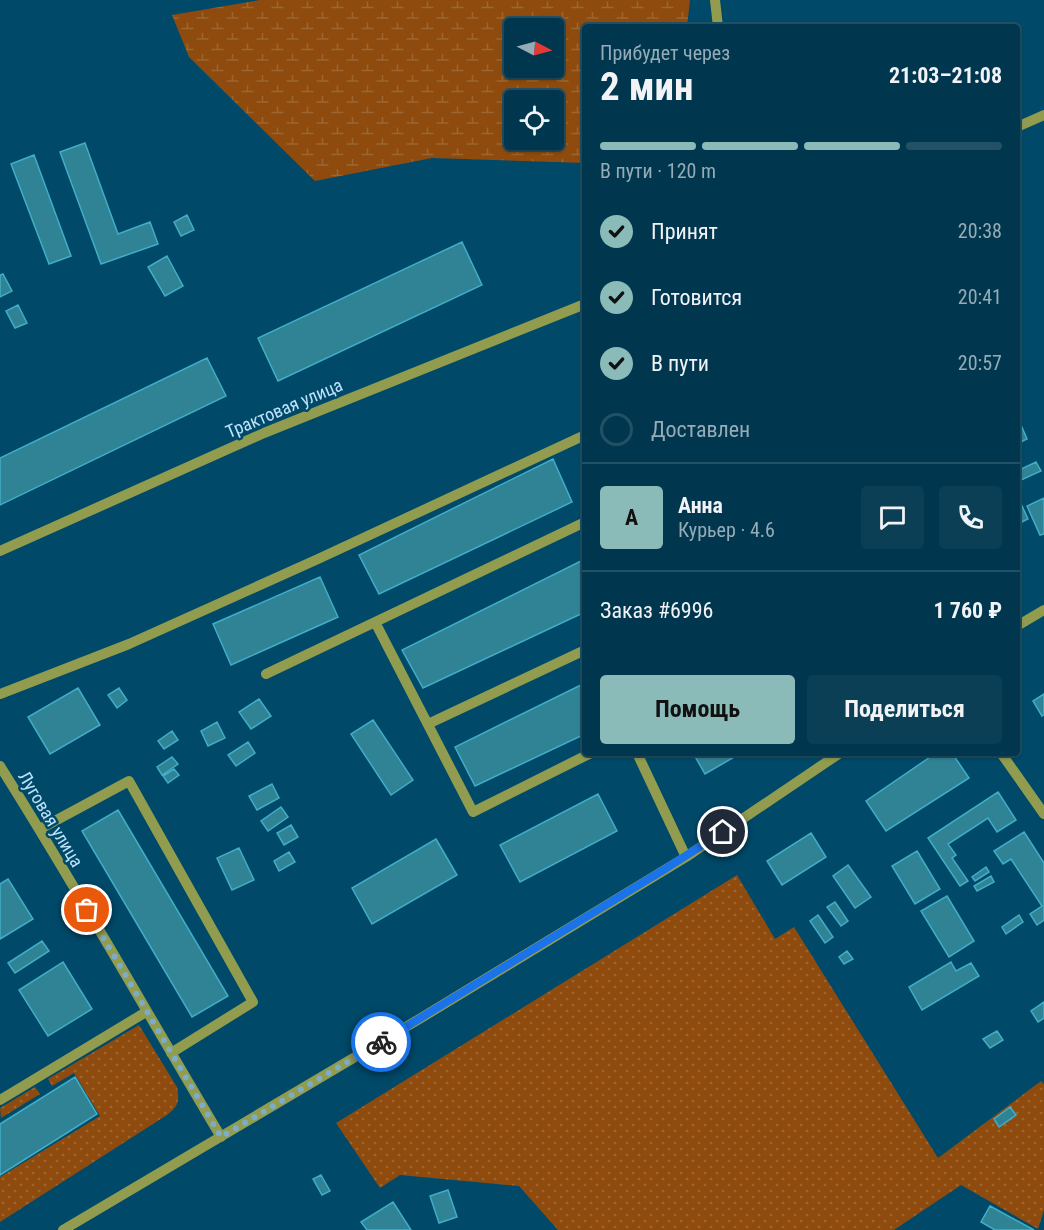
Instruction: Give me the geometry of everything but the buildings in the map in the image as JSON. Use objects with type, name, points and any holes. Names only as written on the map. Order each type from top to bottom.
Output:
[{"type":"street","points":[[715,0],[717,24]]},
{"type":"street","points":[[1020,126],[1044,115]]},
{"type":"street","name":"Трактовая улица","points":[[0,550],[264,433],[582,305]]},
{"type":"street","points":[[0,694],[129,644],[582,436]]},
{"type":"street","points":[[266,674],[582,523]]},
{"type":"street","points":[[1020,624],[1044,610]]},
{"type":"street","points":[[375,622],[473,812],[585,756]]},
{"type":"street","points":[[428,724],[582,651]]},
{"type":"street","points":[[638,756],[686,857]]},
{"type":"street","points":[[63,1230],[421,1018],[686,857],[836,756]]},
{"type":"street","points":[[1003,756],[1044,814]]},
{"type":"street","name":"Луговая улица","points":[[0,766],[40,829],[221,1137]]},
{"type":"street","points":[[40,829],[129,781],[253,1002],[171,1053]]},
{"type":"street","points":[[0,1100],[146,1012]]},
{"type":"green space","points":[[260,0],[690,0],[687,24],[582,24],[582,163],[432,158],[315,181],[189,57],[172,15]]},
{"type":"green space","points":[[737,875],[775,939],[794,927],[938,1158],[1041,1081],[1044,1084],[1044,1210],[1038,1229],[961,1185],[894,1230],[558,1230],[519,1186],[400,1175],[380,1188],[336,1123]]},
{"type":"green space","points":[[139,1025],[177,1087],[178,1100],[174,1109],[0,1222],[0,1177],[100,1116],[74,1073],[52,1086],[48,1079]]},
{"type":"green space","points":[[35,1087],[40,1094],[1,1118],[0,1108]]},
{"type":"way so far","points":[[87,910],[221,1137],[381,1042]]},
{"type":"route","points":[[381,1042],[686,857],[723,832]]}]
